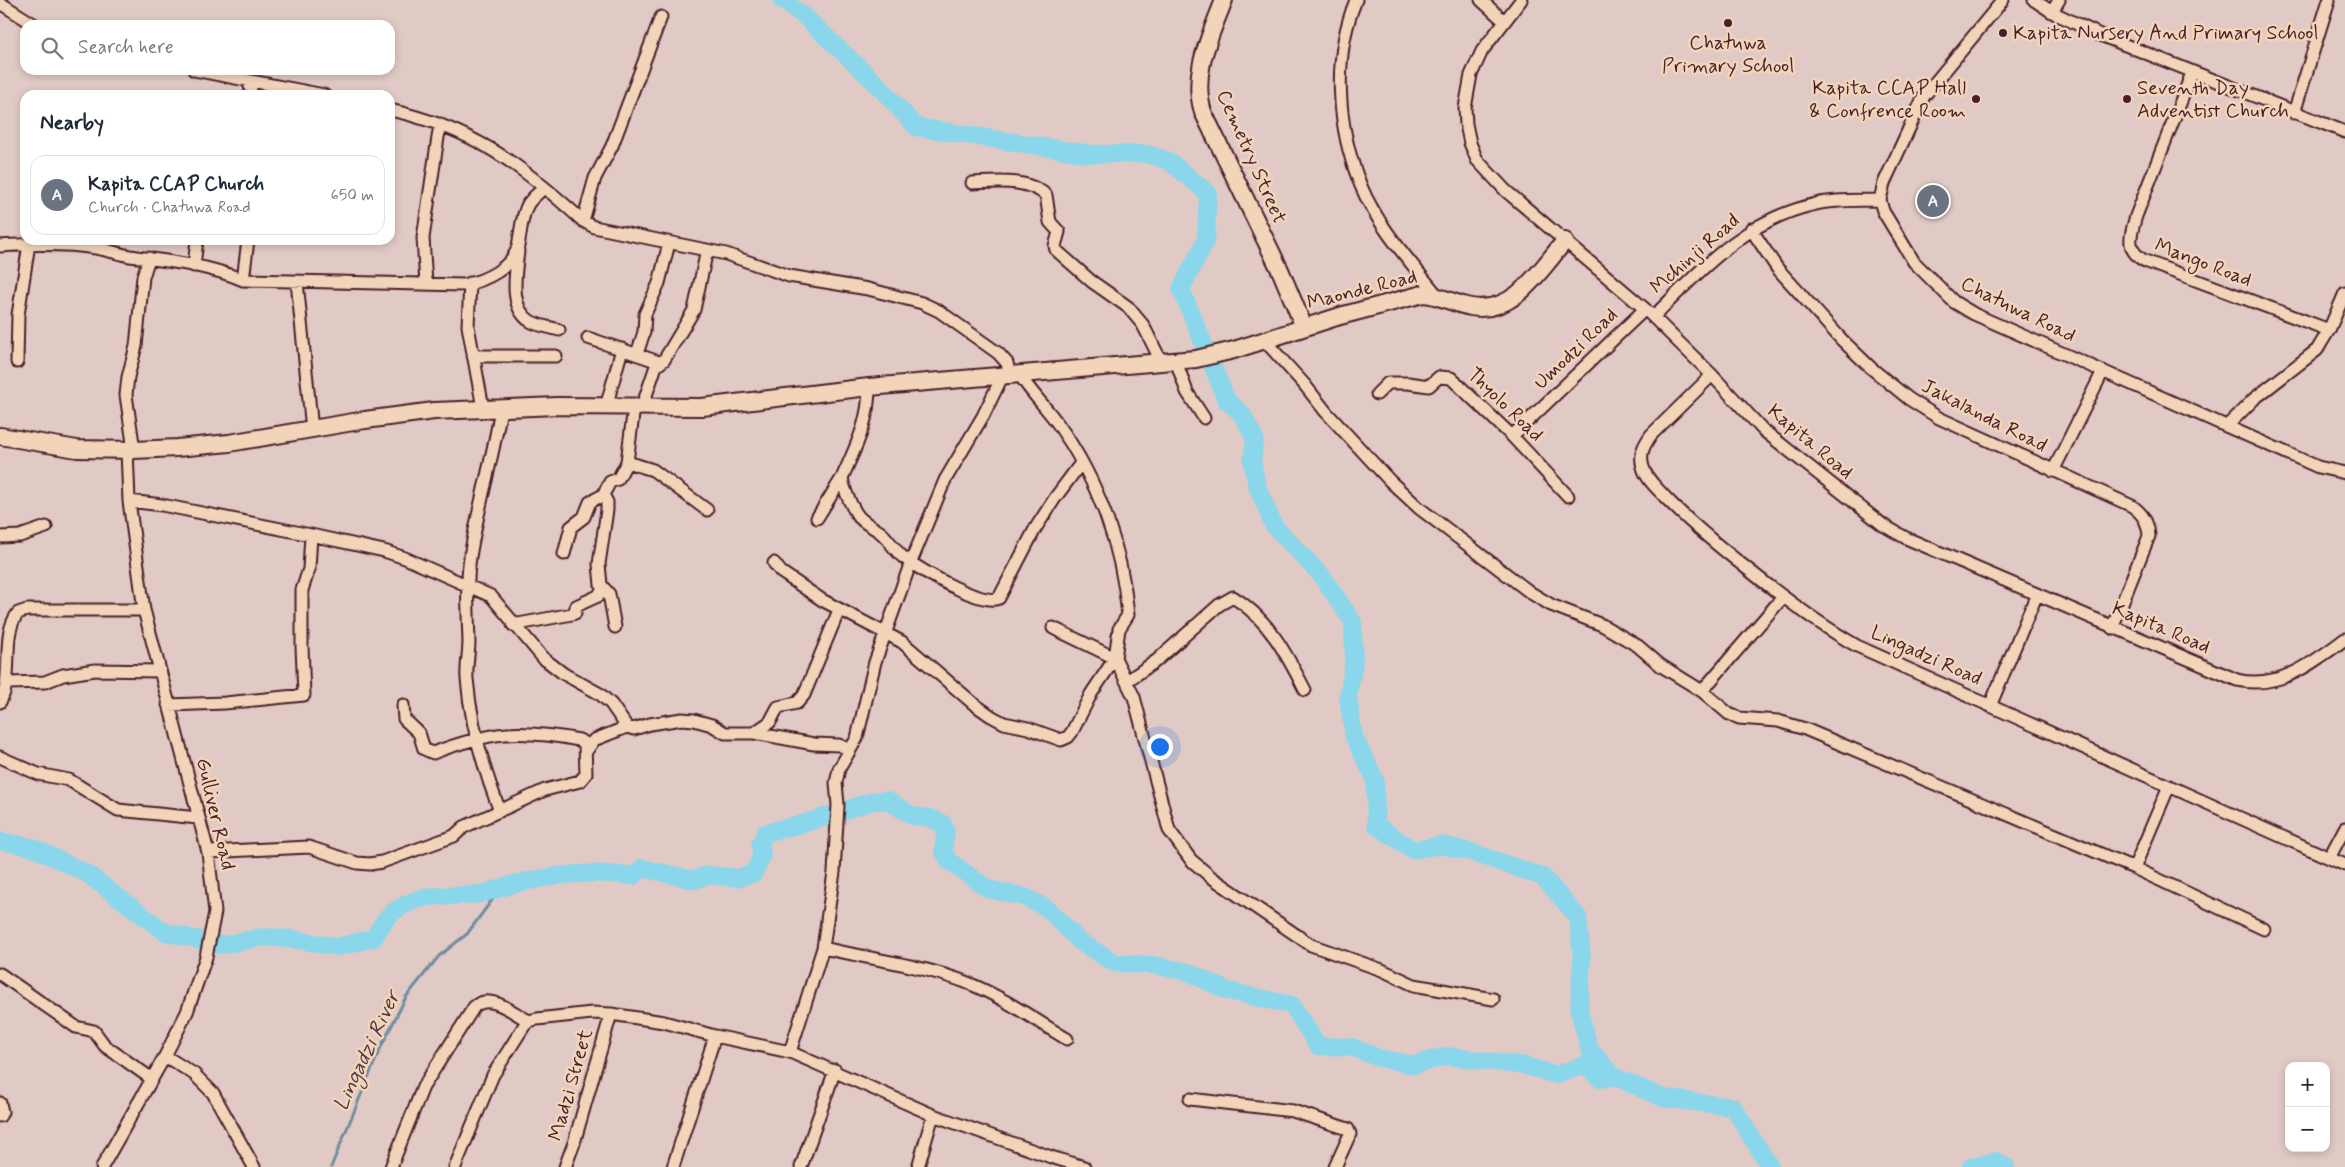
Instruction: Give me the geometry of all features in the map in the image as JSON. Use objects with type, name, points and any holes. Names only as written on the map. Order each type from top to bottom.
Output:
[{"type":"street","name":"Cemetry Street","points":[[1224,0],[1199,71],[1199,99],[1203,112],[1281,272],[1304,327]]},
{"type":"street","points":[[1356,0],[1347,26],[1340,78],[1347,139],[1361,186],[1384,227],[1437,295]]},
{"type":"street","points":[[1481,0],[1504,21]]},
{"type":"street","name":"Kapita Road","points":[[1521,0],[1482,51],[1471,75],[1465,108],[1470,143],[1477,160],[1490,175],[1649,313],[1712,375],[1763,430],[1883,525],[1906,538],[2112,628],[2224,675],[2249,683],[2267,682],[2288,676],[2345,639]]},
{"type":"street","points":[[1880,200],[1884,183],[1924,96],[2003,0]]},
{"type":"street","points":[[2034,0],[2052,12],[2100,35],[2345,132]]},
{"type":"street","points":[[2052,12],[2059,0]]},
{"type":"street","points":[[2294,113],[2329,0]]},
{"type":"street","points":[[0,3],[27,20]]},
{"type":"street","points":[[583,221],[595,178],[612,146],[661,18]]},
{"type":"street","name":"Mango Road","points":[[2192,73],[2136,216],[2131,235],[2131,248],[2138,258],[2144,261],[2329,330]]},
{"type":"street","points":[[219,75],[298,90]]},
{"type":"street","points":[[250,81],[251,90]]},
{"type":"street","points":[[395,111],[440,124],[493,149],[509,159],[594,228],[707,250],[749,261],[789,276],[868,289],[922,303],[938,311],[998,353],[1007,363],[1011,376],[1032,394],[1058,424],[1098,493],[1122,564],[1128,615],[1118,629],[1115,658],[1092,694],[1072,732],[1068,738],[1061,740],[1028,728],[1004,723],[991,716],[974,704],[910,648],[886,632],[840,610],[781,572],[774,563]]},
{"type":"street","points":[[426,284],[423,238],[440,124]]},
{"type":"street","points":[[972,183],[1007,181],[1033,187],[1046,195],[1050,222],[1059,232],[1055,246],[1056,250],[1092,281],[1128,307],[1169,362],[1204,418]]},
{"type":"street","points":[[544,188],[528,203],[526,209],[518,247],[516,291],[520,310],[530,320],[560,330]]},
{"type":"street","name":"Mchinji Road","points":[[1649,313],[1751,229],[1812,204],[1832,201],[1880,200]]},
{"type":"street","name":"Chatuwa Road","points":[[1880,200],[1883,211],[1914,262],[1954,302],[1974,314],[2318,467],[2345,472]]},
{"type":"street","name":"Jakalanda Road","points":[[1751,229],[1778,268],[1842,340],[1871,368],[1909,399],[1940,418],[2132,506],[2144,518],[2148,526],[2147,544],[2112,628]]},
{"type":"street","name":"Maonde Road","points":[[0,436],[77,449],[131,450],[229,443],[400,415],[483,408],[702,407],[869,387],[1196,359],[1234,350],[1304,327],[1423,294],[1437,295],[1476,308],[1498,306],[1506,303],[1524,289],[1564,240]]},
{"type":"street","points":[[637,354],[644,332],[646,314],[659,283],[669,243]]},
{"type":"street","points":[[0,246],[20,245]]},
{"type":"street","points":[[17,362],[18,315],[29,245]]},
{"type":"street","points":[[46,245],[98,248],[194,266],[229,274],[243,280],[426,284],[470,284],[488,277],[510,261],[518,247]]},
{"type":"street","points":[[194,266],[196,245]]},
{"type":"street","points":[[243,280],[247,245]]},
{"type":"street","points":[[564,554],[571,527],[584,517],[590,502],[604,495],[610,482],[618,479],[627,462],[638,407],[656,366],[664,360],[694,310],[707,250]]},
{"type":"street","name":"Gulliver Road","points":[[102,1167],[165,1056],[195,991],[213,928],[214,897],[208,852],[144,610],[129,500],[131,450],[126,394],[128,376],[136,346],[143,277],[148,258]]},
{"type":"street","points":[[297,282],[312,430]]},
{"type":"street","points":[[470,284],[468,326],[483,408]]},
{"type":"street","points":[[2227,426],[2254,399],[2317,350],[2329,330],[2345,294]]},
{"type":"street","name":"Umodzi Road","points":[[1512,436],[1649,313]]},
{"type":"street","points":[[588,338],[654,359],[656,366]]},
{"type":"street","points":[[1264,340],[1360,451],[1419,508],[1531,593],[1551,605],[1602,625],[1638,646],[1660,665],[1702,691],[1730,714],[1739,718],[1791,724],[2134,868],[2264,929]]},
{"type":"street","points":[[606,407],[622,349]]},
{"type":"street","points":[[474,356],[556,356]]},
{"type":"street","points":[[2053,471],[2103,371]]},
{"type":"street","name":"Lingadzi Road","points":[[1712,375],[1651,435],[1644,446],[1641,457],[1643,468],[1648,478],[1685,518],[1782,597],[1857,646],[2345,865]]},
{"type":"street","points":[[790,1052],[823,948],[834,872],[838,805],[836,783],[840,770],[857,738],[872,676],[911,562],[951,468],[983,416],[1011,376]]},
{"type":"street","name":"Thyolo Road","points":[[1377,394],[1388,383],[1429,386],[1439,377],[1451,378],[1512,436],[1568,496]]},
{"type":"street","points":[[817,518],[842,478],[865,426],[869,387]]},
{"type":"street","points":[[500,408],[495,448],[477,517],[467,586],[469,643],[467,677],[476,739],[500,811]]},
{"type":"street","points":[[627,462],[654,470],[707,510]]},
{"type":"street","points":[[842,478],[843,485],[856,514],[881,533],[900,554],[960,590],[987,600],[994,600],[1000,598],[1042,518],[1081,463]]},
{"type":"street","points":[[604,495],[607,502],[607,510],[599,564],[601,585],[609,594],[615,627]]},
{"type":"street","points":[[129,500],[311,535],[398,555],[491,596],[514,625],[550,664],[593,690],[611,704],[627,727]]},
{"type":"street","points":[[0,537],[20,536],[46,527]]},
{"type":"street","points":[[168,705],[225,703],[304,695],[302,590],[309,568],[311,535]]},
{"type":"street","points":[[514,625],[575,613],[576,606],[598,596],[603,589]]},
{"type":"street","points":[[1990,706],[2037,594]]},
{"type":"street","points":[[1126,681],[1156,661],[1218,605],[1233,596],[1262,620],[1283,650],[1305,690]]},
{"type":"street","points":[[1702,691],[1782,597]]},
{"type":"street","points":[[0,702],[8,683],[8,644],[16,616],[22,610],[144,610]]},
{"type":"street","points":[[754,733],[770,722],[778,707],[796,703],[804,695],[840,610]]},
{"type":"street","points":[[1053,628],[1115,658],[1134,697],[1169,830],[1191,860],[1211,877],[1311,945],[1382,970],[1414,984],[1493,1000]]},
{"type":"street","points":[[8,683],[45,682],[63,675],[95,670],[159,670]]},
{"type":"street","points":[[208,852],[309,847],[357,863],[370,864],[382,862],[454,836],[464,827],[538,792],[584,779],[587,750],[585,743],[579,740],[533,732],[502,733],[433,753],[424,749],[419,733],[404,719],[403,706]]},
{"type":"street","points":[[587,750],[594,740],[627,727],[634,729],[650,724],[688,719],[712,725],[725,733],[754,733],[814,744],[839,745],[850,750]]},
{"type":"street","points":[[0,757],[38,774],[69,780],[118,810],[198,818]]},
{"type":"street","points":[[2134,868],[2169,786]]},
{"type":"street","points":[[2329,858],[2345,828]]},
{"type":"street","points":[[823,948],[915,968],[969,984],[1010,1005],[1067,1039]]},
{"type":"street","points":[[0,974],[76,1027],[94,1031],[105,1046],[152,1079]]},
{"type":"street","points":[[391,1167],[423,1087],[474,1006],[480,1002],[491,1001],[528,1021],[592,1013],[611,1014],[664,1022],[715,1036],[790,1052],[835,1070],[933,1115],[1049,1162],[1084,1167]]},
{"type":"street","name":"Madzi Street","points":[[565,1167],[574,1143],[611,1014]]},
{"type":"street","points":[[455,1167],[493,1075],[516,1036],[528,1021]]},
{"type":"street","points":[[674,1167],[715,1036]]},
{"type":"street","points":[[165,1056],[194,1074],[213,1093],[254,1167]]},
{"type":"street","points":[[801,1167],[835,1070]]},
{"type":"street","points":[[1190,1100],[1293,1111],[1348,1129],[1350,1134],[1335,1167]]},
{"type":"street","points":[[0,1103],[2,1112],[0,1116]]},
{"type":"street","points":[[918,1167],[933,1115]]},
{"type":"waterway","points":[[782,0],[804,16],[878,85],[916,127],[1090,154],[1147,154],[1169,161],[1208,193],[1206,240],[1181,289],[1227,401],[1242,414],[1255,439],[1252,461],[1257,486],[1274,526],[1322,576],[1353,622],[1354,661],[1348,698],[1354,737],[1375,779],[1376,825],[1413,850],[1442,845],[1471,852],[1543,877],[1578,917],[1582,959],[1579,1010],[1589,1048],[1613,1076],[1663,1098],[1733,1107],[1770,1167]]},
{"type":"waterway","points":[[215,944],[223,945],[263,937],[292,939],[337,947],[374,938],[385,920],[393,912],[419,899],[436,896],[479,894],[517,883],[550,877],[578,874],[633,876],[642,868],[694,880],[707,875],[739,878],[754,873],[762,855],[760,845],[765,833],[805,823],[873,801],[887,800],[913,816],[930,818],[943,824],[946,832],[943,850],[949,861],[988,889],[1025,897],[1048,909],[1079,941],[1115,963],[1153,965],[1188,972],[1228,991],[1292,1005],[1318,1046],[1352,1047],[1379,1058],[1414,1065],[1446,1056],[1526,1066],[1556,1075],[1585,1065],[1600,1079],[1613,1076]]},
{"type":"waterway","points":[[0,841],[32,847],[86,873],[165,932],[204,941]]},
{"type":"waterway","name":"Lingadzi River","points":[[331,1167],[380,1049],[406,997],[439,956],[467,934],[500,889]]},
{"type":"waterway","points":[[1971,1167],[1996,1161],[2006,1167]]},
{"type":"place","name":"Chatuwa Primary School","points":[[1728,23]]},
{"type":"place","name":"Kapita Nursery And Primary School","points":[[2003,33]]},
{"type":"place","name":"Kapita CCAP Hall & Confrence Room","points":[[1976,99]]},
{"type":"place","name":"Seventh Day Adventist Church","points":[[2127,99]]},
{"type":"place","name":"Kapita CCAP Church","points":[[1933,201]]}]
